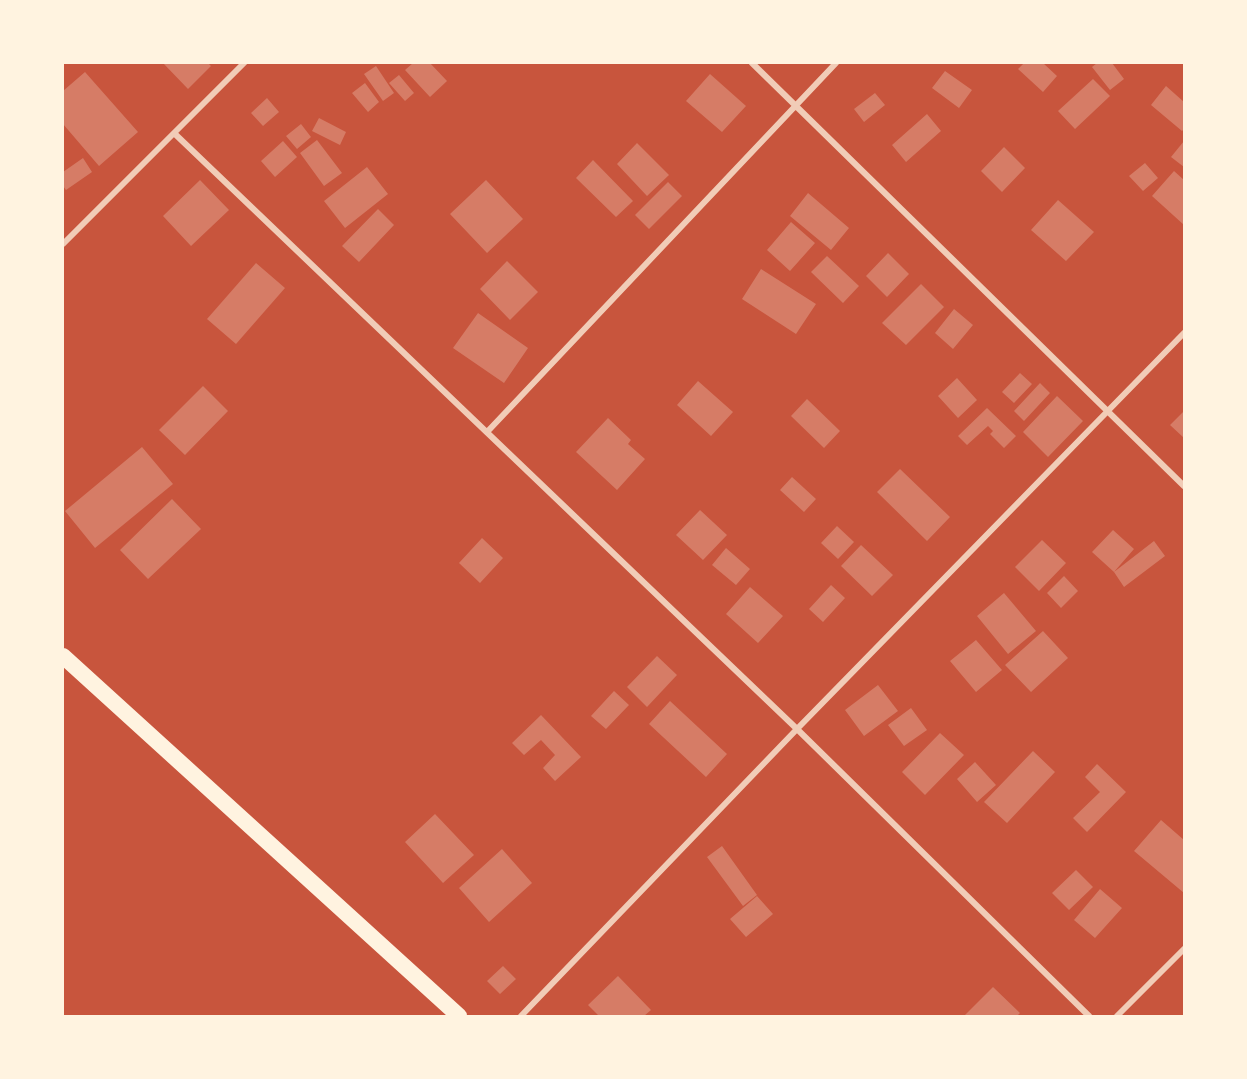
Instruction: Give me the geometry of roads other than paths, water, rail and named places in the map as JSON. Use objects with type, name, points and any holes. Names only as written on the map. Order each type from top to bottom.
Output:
[{"type":"highway","points":[[63,656],[459,1016]]},
{"type":"street","points":[[63,244],[244,63]]},
{"type":"street","points":[[752,63],[1184,486]]},
{"type":"street","points":[[488,432],[836,63]]},
{"type":"street","points":[[175,134],[797,729],[1089,1016]]},
{"type":"street","points":[[521,1016],[797,729],[1184,333]]},
{"type":"street","points":[[1117,1016],[1184,949]]}]
